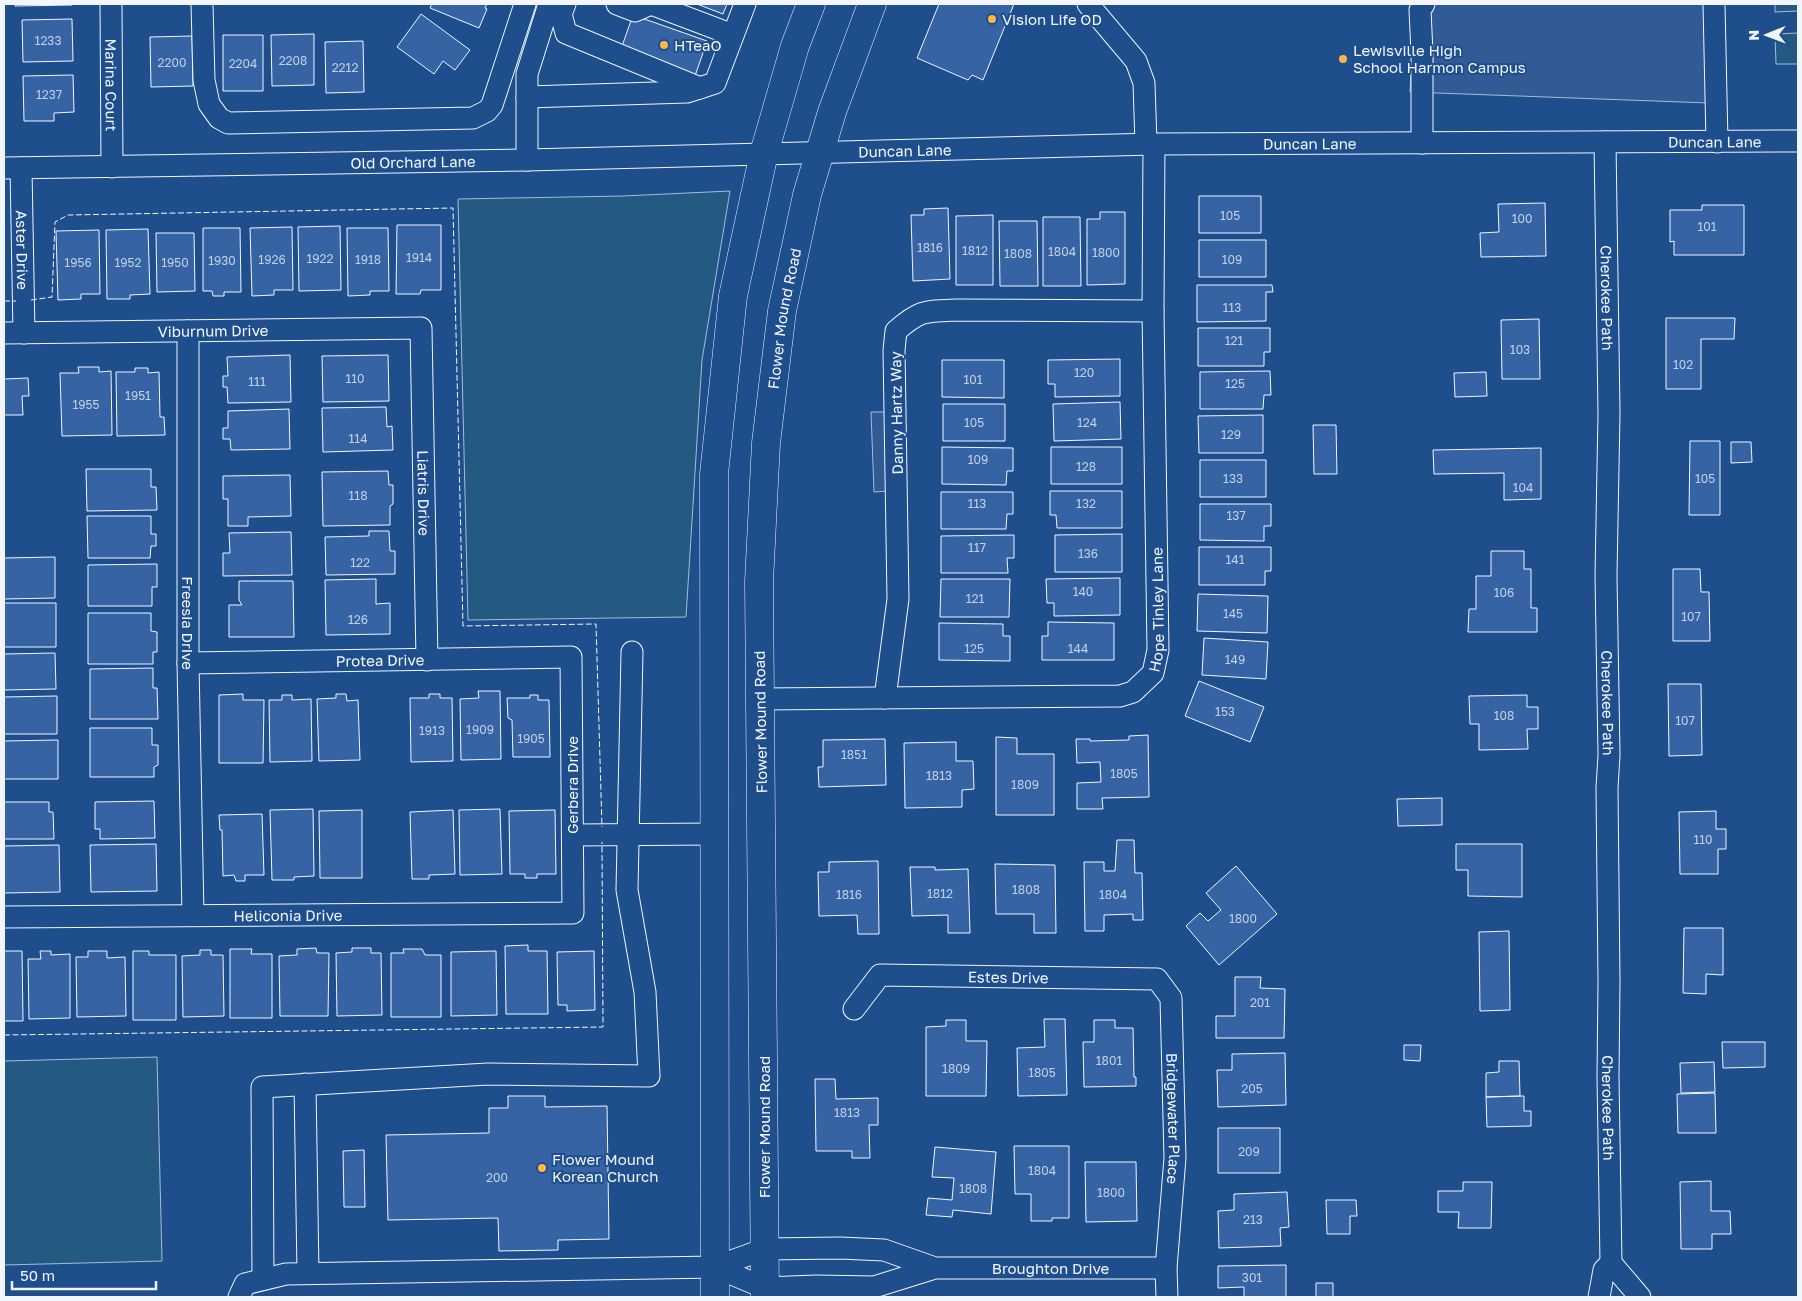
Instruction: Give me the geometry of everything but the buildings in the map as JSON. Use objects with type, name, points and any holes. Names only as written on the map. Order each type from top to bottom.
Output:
[{"type":"main road","points":[[715,1297],[714,474],[733,296],[761,163],[796,46],[811,4]]},
{"type":"main road","name":"Flower Mound Road","points":[[765,1293],[759,582],[766,443],[782,311],[807,195],[832,112],[872,4]]},
{"type":"street","name":"Marina Court","points":[[111,4],[112,167]]},
{"type":"street","points":[[202,4],[204,80],[209,104],[219,118],[228,123],[237,123],[473,118],[487,111],[492,105],[525,4]]},
{"type":"street","points":[[527,160],[527,74],[549,4]]},
{"type":"street","points":[[565,4],[561,14],[566,33],[700,88]]},
{"type":"street","points":[[617,4],[635,11],[651,4],[733,35]]},
{"type":"street","points":[[527,97],[687,92],[715,83],[745,4]]},
{"type":"street","name":"Hope Tinley Lane","points":[[760,699],[1120,696],[1133,692],[1153,673],[1158,650],[1150,144],[1144,83],[1136,61],[1088,4]]},
{"type":"street","points":[[1422,143],[1420,10],[1424,4]]},
{"type":"street","points":[[1714,4],[1717,142]]},
{"type":"street","name":"Duncan Lane","points":[[821,152],[1150,144],[1798,141]]},
{"type":"street","name":"Cherokee Path","points":[[1605,142],[1609,413],[1606,576],[1609,755],[1607,788],[1608,1077],[1611,1264]]},
{"type":"street","name":"Old Orchard Lane","points":[[12,168],[527,160],[761,163],[821,152]]},
{"type":"street","name":"Aster Drive","points":[[12,168],[23,266],[14,333]]},
{"type":"street","points":[[4,279],[12,276],[23,266]]},
{"type":"street","name":"Danny Hartz Way","points":[[885,698],[898,599],[894,350],[896,331],[911,318],[927,311],[1153,311]]},
{"type":"street","name":"Viburnum Drive","points":[[14,333],[421,328]]},
{"type":"street","name":"Liatris Drive","points":[[421,328],[427,660]]},
{"type":"street","name":"Freesia Drive","points":[[188,331],[188,662],[193,915]]},
{"type":"street","points":[[263,1279],[262,1087],[488,1074],[648,1076],[646,992],[627,890],[632,652]]},
{"type":"street","name":"Protea Drive","points":[[188,662],[571,657]]},
{"type":"street","name":"Gerbera Drive","points":[[571,657],[573,913]]},
{"type":"street","points":[[572,835],[715,834]]},
{"type":"street","name":"Heliconia Drive","points":[[4,917],[573,913]]},
{"type":"street","name":"Estes Drive","points":[[854,1009],[880,975],[1157,979],[1171,998]]},
{"type":"street","name":"Bridgewater Place","points":[[1167,1297],[1166,1268],[1175,1158],[1171,998]]},
{"type":"street","points":[[305,1084],[308,1273]]},
{"type":"street","name":"Broughton Drive","points":[[715,1267],[765,1249],[840,1248],[884,1250],[934,1268]]},
{"type":"street","points":[[1599,1297],[1604,1270],[1611,1264],[1640,1297]]},
{"type":"street","points":[[239,1297],[245,1284],[286,1274],[715,1267]]},
{"type":"street","name":"Broughton Drive","points":[[715,1267],[765,1293],[816,1286],[874,1287],[934,1268],[1166,1268]]},
{"type":"shaded area","points":[[1414,4],[1707,4],[1709,103],[1410,92]]},
{"type":"shaded area","points":[[1775,4],[1798,4],[1798,11],[1775,12]]},
{"type":"shaded area","points":[[1798,33],[1798,64],[1776,64],[1775,34]]},
{"type":"shaded area","points":[[730,191],[702,360],[686,617],[468,620],[458,199],[623,196]]},
{"type":"shaded area","points":[[871,412],[887,412],[890,491],[874,492]]},
{"type":"shaded area","points":[[157,1057],[162,1261],[4,1265],[4,1061]]},
{"type":"fence","points":[[31,300],[52,297],[55,222],[68,215],[453,208],[463,626],[596,624],[602,827]]},
{"type":"fence","points":[[4,301],[16,301]]},
{"type":"fence","points":[[4,1035],[603,1027],[602,842]]},
{"type":"place","name":"Vision Life OD","points":[[992,19]]},
{"type":"place","name":"HTeaO","points":[[664,45]]},
{"type":"place","name":"Lewisville High School Harmon Campus","points":[[1343,59]]},
{"type":"place","name":"Flower Mound Korean Church","points":[[542,1168]]}]
